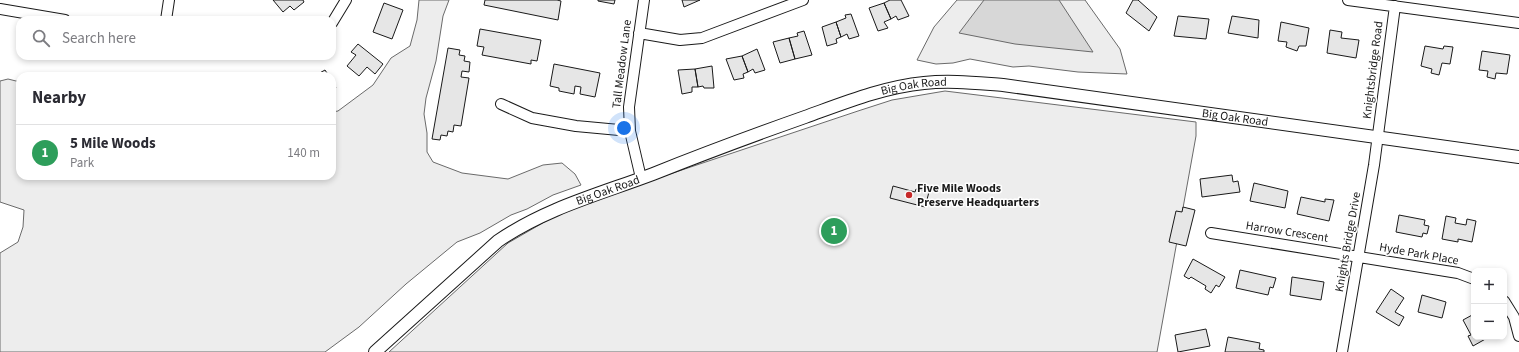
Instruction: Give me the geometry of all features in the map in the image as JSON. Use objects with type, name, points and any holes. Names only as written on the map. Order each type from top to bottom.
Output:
[{"type":"street","points":[[167,16],[169,0]]},
{"type":"street","points":[[336,16],[346,0]]},
{"type":"street","name":"Tall Meadow Lane","points":[[641,178],[630,131],[629,100],[644,0]]},
{"type":"street","points":[[639,34],[680,40],[702,38],[803,0]]},
{"type":"street","points":[[1348,0],[1519,24]]},
{"type":"street","name":"Knightsbridge Road","points":[[1378,137],[1395,6]]},
{"type":"street","points":[[0,8],[43,16]]},
{"type":"street","name":"Big Oak Road","points":[[375,352],[474,261],[515,229],[549,211],[866,95],[924,83],[962,82],[1002,85],[1519,157]]},
{"type":"street","points":[[502,104],[532,118],[576,126],[630,131]]},
{"type":"street","name":"Knights Bridge Drive","points":[[1342,352],[1378,137]]},
{"type":"street","name":"Harrow Crescent","points":[[1211,233],[1358,257]]},
{"type":"street","name":"Hyde Park Place","points":[[1358,257],[1458,274],[1471,278]]},
{"type":"street","points":[[1506,304],[1514,317],[1519,336]]},
{"type":"shaded area","points":[[419,0],[449,0],[443,16],[436,61],[426,98],[424,114],[427,133],[427,152],[433,162],[462,173],[508,179],[543,165],[562,163],[575,174],[581,185],[553,195],[527,209],[511,215],[480,233],[457,242],[406,284],[359,327],[325,352],[0,352],[0,253],[18,242],[23,227],[24,210],[0,202],[0,81],[8,79],[16,81],[16,180],[336,180],[336,111],[373,85],[391,58],[410,46],[417,20]]},
{"type":"shaded area","points":[[957,0],[1085,0],[1120,49],[1127,74],[1078,72],[1029,66],[1013,67],[970,59],[953,63],[936,64],[917,60],[934,27]]},
{"type":"shaded area","points":[[984,0],[1059,0],[1093,52],[1015,44],[959,33]]},
{"type":"shaded area","points":[[945,91],[1196,122],[1196,136],[1157,352],[389,352],[508,243],[553,217],[610,194],[892,100]]},
{"type":"building","points":[[273,0],[303,0],[304,2],[294,10],[290,6],[283,12]]},
{"type":"building","points":[[485,0],[561,1],[558,20],[484,5]]},
{"type":"building","points":[[598,0],[615,0],[614,4]]},
{"type":"building","points":[[682,0],[700,0],[684,7]]},
{"type":"building","points":[[890,0],[901,0],[909,16],[898,20],[896,16],[891,19],[884,3]]},
{"type":"building","points":[[1133,0],[1138,0],[1157,17],[1149,31],[1126,13]]},
{"type":"building","points":[[384,3],[403,10],[392,39],[373,32]]},
{"type":"building","points":[[884,3],[891,19],[884,22],[888,28],[878,31],[869,8]]},
{"type":"building","points":[[851,14],[859,36],[849,39],[847,34],[841,37],[836,22],[846,18],[845,15]]},
{"type":"building","points":[[1178,16],[1209,19],[1206,39],[1174,36]]},
{"type":"building","points":[[1232,16],[1259,20],[1258,38],[1228,33]]},
{"type":"building","points":[[836,22],[841,37],[836,39],[837,43],[827,46],[822,27]]},
{"type":"building","points":[[1281,22],[1309,28],[1306,46],[1299,46],[1297,51],[1286,47],[1287,42],[1278,41]]},
{"type":"building","points":[[480,29],[541,40],[537,61],[531,60],[531,64],[482,55],[484,47],[477,46]]},
{"type":"building","points":[[1330,30],[1342,32],[1341,38],[1359,40],[1356,58],[1327,53]]},
{"type":"building","points":[[804,31],[812,55],[795,59],[789,38],[798,36],[797,33]]},
{"type":"building","points":[[789,38],[795,59],[780,63],[773,42]]},
{"type":"building","points":[[358,44],[383,64],[375,74],[367,67],[359,76],[347,66],[356,55],[351,52]]},
{"type":"building","points":[[1425,46],[1443,49],[1444,46],[1453,47],[1450,64],[1442,63],[1439,75],[1431,73],[1432,69],[1421,66]]},
{"type":"building","points":[[448,48],[460,50],[459,55],[465,56],[464,61],[470,62],[469,72],[462,71],[461,77],[469,78],[461,126],[454,125],[453,132],[448,131],[447,136],[441,135],[440,140],[432,139]]},
{"type":"building","points":[[757,49],[765,70],[755,73],[753,69],[748,72],[742,56]]},
{"type":"building","points":[[1482,51],[1510,55],[1507,74],[1496,73],[1495,79],[1487,77],[1488,71],[1479,70]]},
{"type":"building","points":[[742,56],[748,72],[743,74],[744,78],[734,80],[726,59]]},
{"type":"building","points":[[554,64],[600,73],[595,97],[580,94],[581,87],[575,86],[574,94],[559,91],[559,88],[550,86]]},
{"type":"building","points":[[712,66],[714,88],[704,88],[703,86],[698,87],[695,69]]},
{"type":"building","points":[[695,69],[698,87],[692,87],[692,92],[682,94],[678,70]]},
{"type":"building","points":[[1232,175],[1233,182],[1238,181],[1240,192],[1202,197],[1200,179]]},
{"type":"building","points":[[1254,183],[1288,191],[1285,208],[1250,201]]},
{"type":"building","name":"Five Mile Woods Preserve Headquarters","points":[[893,186],[915,192],[916,189],[929,192],[925,207],[890,198]]},
{"type":"building","points":[[1301,197],[1325,202],[1325,199],[1334,200],[1329,221],[1297,214]]},
{"type":"building","points":[[1183,207],[1195,210],[1186,246],[1169,242],[1176,211],[1182,212]]},
{"type":"building","points":[[1399,215],[1425,220],[1424,225],[1429,226],[1427,234],[1423,233],[1422,237],[1396,232]]},
{"type":"building","points":[[1446,216],[1456,218],[1455,223],[1466,225],[1467,219],[1476,221],[1472,242],[1458,239],[1458,242],[1442,239]]},
{"type":"building","points":[[1193,259],[1225,277],[1219,287],[1216,285],[1211,293],[1205,289],[1206,286],[1191,277],[1189,279],[1184,276]]},
{"type":"building","points":[[1240,270],[1276,278],[1273,288],[1270,287],[1268,295],[1236,288]]},
{"type":"building","points":[[1292,277],[1324,282],[1321,300],[1290,295]]},
{"type":"building","points":[[1391,289],[1404,298],[1395,312],[1404,317],[1399,326],[1376,312]]},
{"type":"building","points":[[1422,295],[1446,302],[1442,318],[1418,312]]},
{"type":"building","points":[[1471,316],[1471,335],[1463,320]]},
{"type":"building","points":[[1206,329],[1210,346],[1178,352],[1175,335]]},
{"type":"building","points":[[1471,335],[1471,340],[1484,340],[1473,346],[1468,336]]},
{"type":"building","points":[[1228,337],[1260,343],[1259,349],[1264,350],[1264,352],[1225,352]]},
{"type":"place","name":"Five Mile Woods Preserve Headquarters","points":[[909,195]]},
{"type":"place","name":"5 Mile Woods","points":[[834,231]]}]
